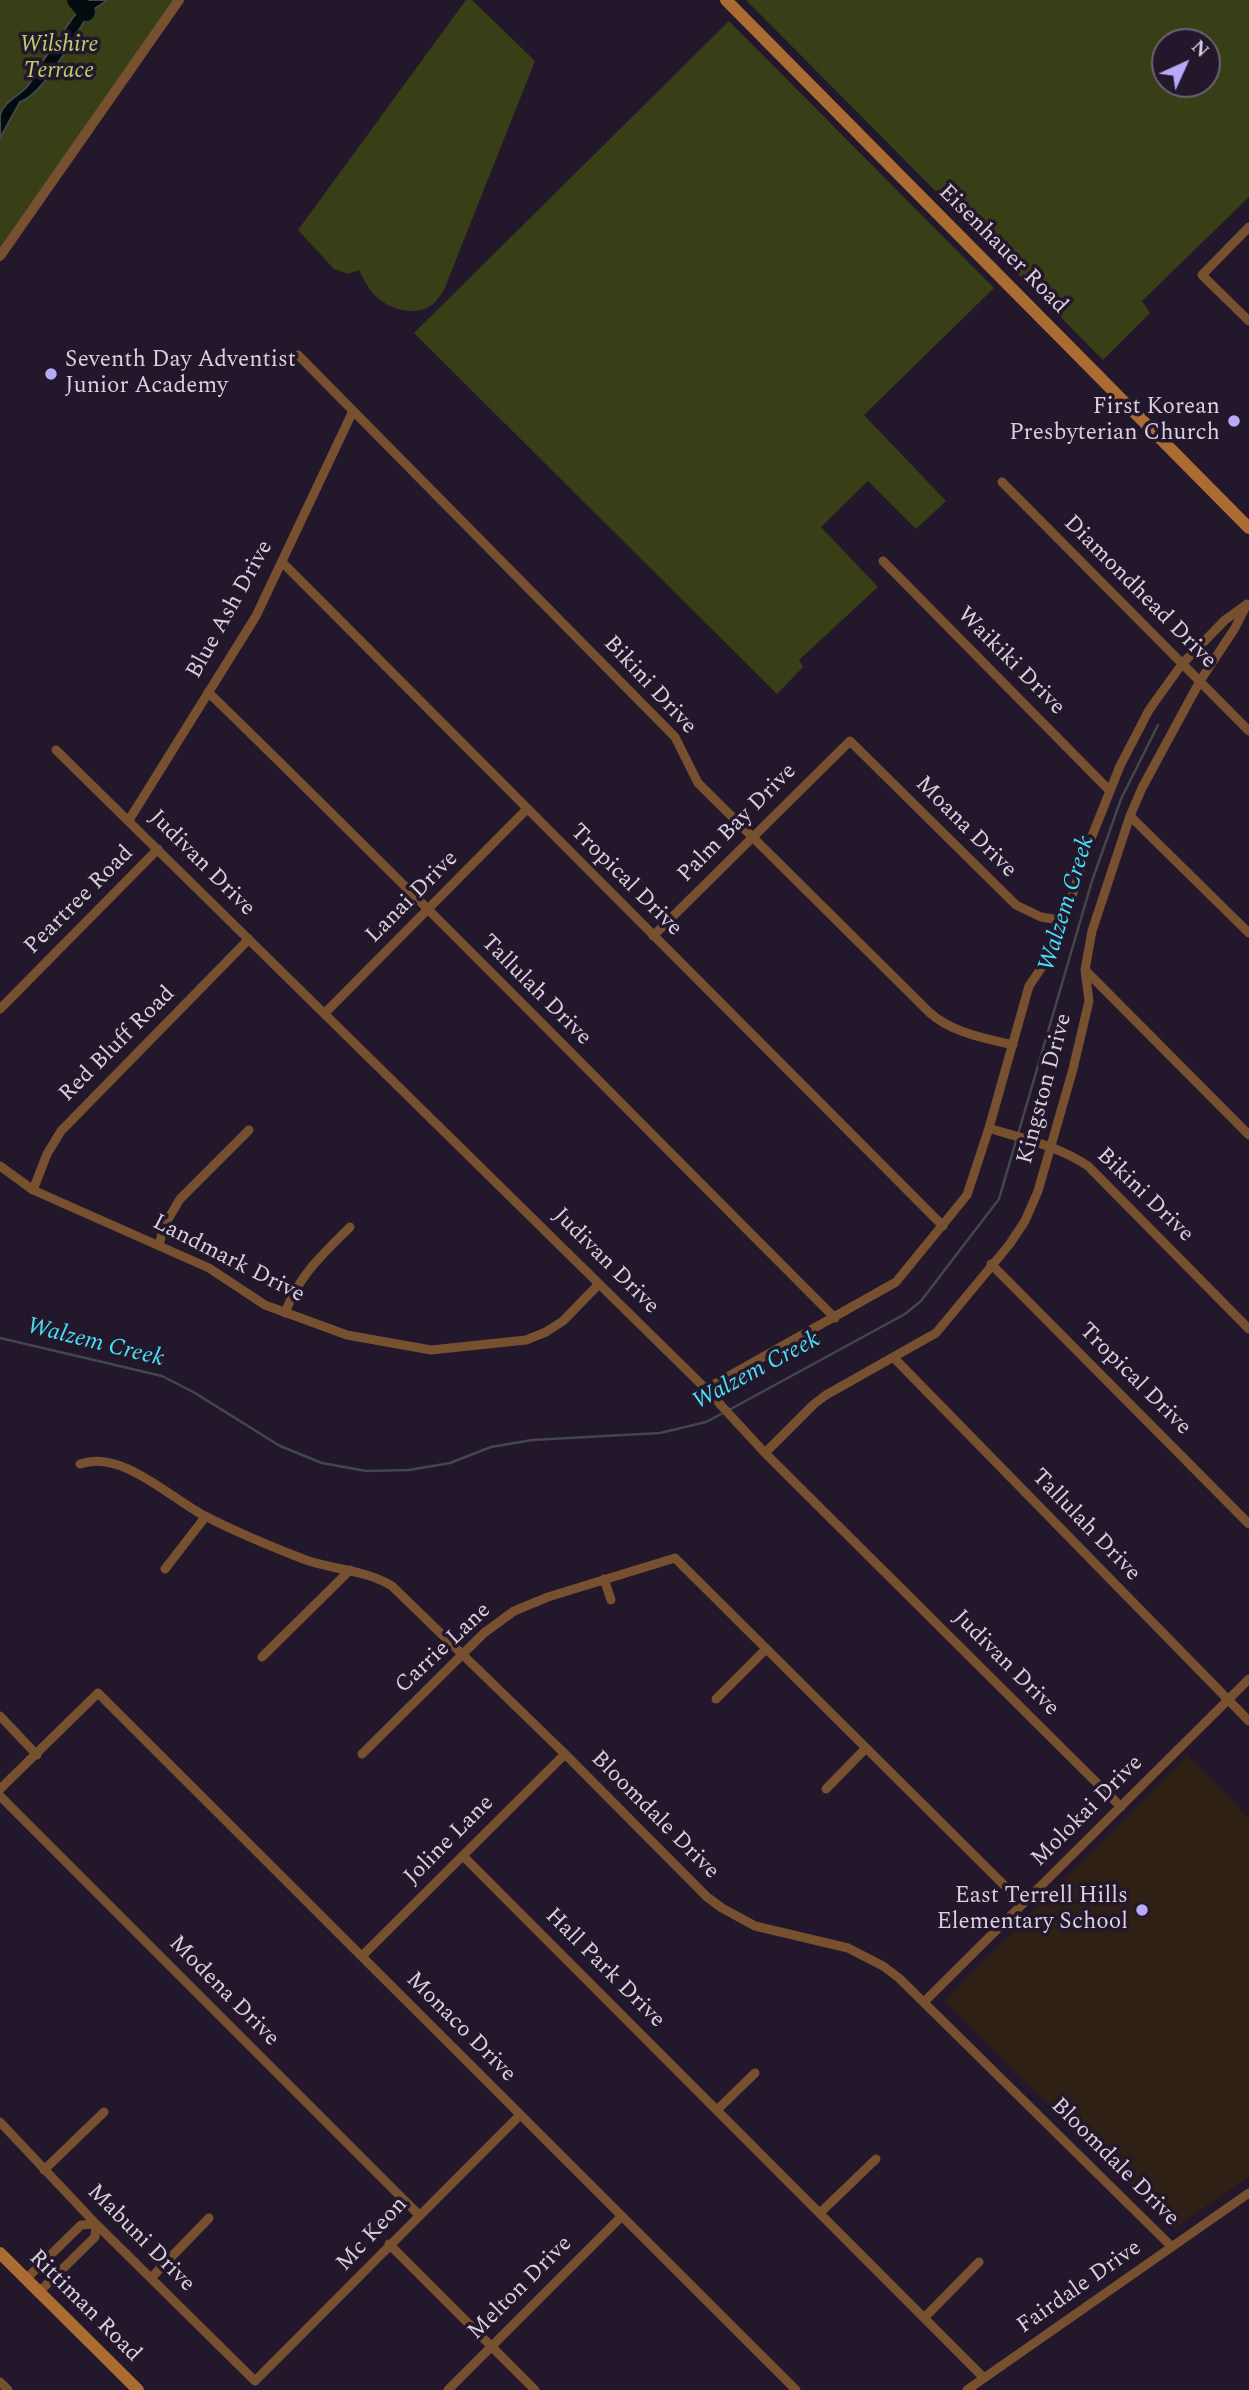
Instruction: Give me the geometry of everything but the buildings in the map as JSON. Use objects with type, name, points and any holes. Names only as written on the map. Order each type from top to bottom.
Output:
[{"type":"main road","name":"Eisenhauer Road","points":[[726,0],[1249,528]]},
{"type":"main road","name":"Rittiman Road","points":[[0,2253],[138,2390]]},
{"type":"street","points":[[0,256],[179,0]]},
{"type":"street","points":[[1249,228],[1202,275],[1249,321]]},
{"type":"street","name":"Bikini Drive","points":[[298,355],[675,737],[698,782],[942,1023],[957,1030],[1013,1045]]},
{"type":"street","name":"Blue Ash Drive","points":[[129,820],[256,616],[353,411]]},
{"type":"street","name":"Diamondhead Drive","points":[[1002,482],[1249,731]]},
{"type":"street","name":"Tropical Drive","points":[[282,562],[943,1226]]},
{"type":"street","name":"Waikiki Drive","points":[[883,562],[1109,790]]},
{"type":"street","name":"Kingston Drive","points":[[706,1389],[896,1282],[970,1189],[1028,986],[1057,945],[1086,851],[1109,790],[1149,710],[1182,664],[1225,620],[1248,603]]},
{"type":"street","name":"Kingston Drive","points":[[765,1453],[814,1404],[894,1358],[942,1326],[1009,1245],[1025,1221],[1038,1191],[1089,1001],[1086,970],[1092,930],[1130,816],[1142,788],[1200,681],[1248,603]]},
{"type":"street","name":"Tallulah Drive","points":[[208,692],[352,832],[427,911],[835,1318]]},
{"type":"street","name":"Palm Bay Drive","points":[[653,936],[850,741]]},
{"type":"street","name":"Moana Drive","points":[[850,741],[1016,905],[1041,917],[1065,921]]},
{"type":"street","name":"Judivan Drive","points":[[56,750],[706,1389],[749,1437],[1121,1807]]},
{"type":"street","name":"Lanai Drive","points":[[325,1013],[527,810]]},
{"type":"street","points":[[1130,816],[1249,933]]},
{"type":"street","name":"Peartree Road","points":[[0,1009],[158,849]]},
{"type":"street","name":"Red Bluff Road","points":[[33,1191],[47,1154],[61,1131],[249,939]]},
{"type":"street","points":[[1086,970],[1249,1135]]},
{"type":"street","name":"Bikini Drive","points":[[989,1128],[1051,1146],[1087,1166],[1249,1329]]},
{"type":"street","points":[[159,1245],[164,1226],[180,1199],[249,1130]]},
{"type":"street","name":"Landmark Drive","points":[[0,1166],[33,1191],[209,1268],[256,1300],[347,1335],[442,1350],[526,1340],[563,1321],[600,1284]]},
{"type":"street","points":[[285,1313],[296,1286],[306,1272],[350,1227]]},
{"type":"street","name":"Tropical Drive","points":[[991,1264],[1249,1524]]},
{"type":"street","name":"Tallulah Drive","points":[[894,1358],[1249,1721]]},
{"type":"street","name":"Bloomdale Drive","points":[[80,1464],[91,1460],[120,1465],[206,1516],[306,1560],[372,1576],[392,1586],[698,1888],[722,1908],[755,1926],[791,1936],[829,1942],[866,1956],[899,1978],[1172,2247]]},
{"type":"street","points":[[165,1569],[206,1516]]},
{"type":"street","name":"Carrie Lane","points":[[362,1754],[484,1633],[514,1611],[531,1603],[675,1558],[766,1649]]},
{"type":"street","points":[[262,1657],[350,1570]]},
{"type":"street","points":[[604,1579],[611,1600]]},
{"type":"street","points":[[716,1699],[766,1649],[1023,1904]]},
{"type":"street","name":"Molokai Drive","points":[[925,2002],[1249,1679]]},
{"type":"street","name":"Monaco Drive","points":[[37,1755],[98,1693],[796,2390]]},
{"type":"street","points":[[0,1716],[37,1755],[0,1789]]},
{"type":"street","points":[[826,1789],[866,1748]]},
{"type":"street","name":"Joline Lane","points":[[362,1956],[565,1754]]},
{"type":"street","name":"Modena Drive","points":[[0,1796],[418,2214]]},
{"type":"street","name":"Hall Park Drive","points":[[463,1856],[984,2378]]},
{"type":"street","points":[[717,2110],[755,2073]]},
{"type":"street","points":[[44,2170],[104,2112]]},
{"type":"street","name":"Mc Keon","points":[[255,2381],[345,2293],[418,2214],[520,2115]]},
{"type":"street","name":"Mabuni Drive","points":[[0,2122],[96,2224],[255,2381]]},
{"type":"street","points":[[820,2213],[876,2159]]},
{"type":"street","name":"Fairdale Drive","points":[[967,2390],[1249,2193]]},
{"type":"street","name":"Melton Drive","points":[[448,2390],[622,2216]]},
{"type":"street","points":[[152,2277],[209,2218]]},
{"type":"street","points":[[26,2279],[80,2225],[96,2224],[95,2237],[40,2292]]},
{"type":"street","points":[[389,2244],[536,2390]]},
{"type":"street","points":[[924,2318],[979,2262]]},
{"type":"street","points":[[0,2382],[8,2390]]},
{"type":"shaded area","points":[[87,0],[107,0],[90,13],[39,88],[20,102],[0,138],[0,115],[3,109],[31,81]]},
{"type":"shaded area","name":"East Terrell Hills Elementary School","points":[[1187,1755],[1249,1818],[1249,2177],[1175,2228],[944,2001]]},
{"type":"green space","name":"Wilshire Terrace","points":[[0,0],[174,0],[0,247]]},
{"type":"green space","points":[[466,0],[472,0],[535,61],[444,290],[428,307],[406,311],[378,298],[359,270],[348,274],[334,269],[298,230]]},
{"type":"green space","points":[[746,0],[1249,0],[1249,197],[1142,301],[1150,313],[1103,360]]},
{"type":"green space","points":[[729,21],[994,288],[864,415],[946,501],[916,529],[868,481],[821,527],[878,587],[799,660],[803,667],[777,694],[414,333]]},
{"type":"waterway","points":[[76,0],[86,12]]},
{"type":"waterway","name":"Walzem Creek","points":[[729,1410],[905,1314],[921,1301],[999,1199],[1092,881],[1121,799],[1158,725]]},
{"type":"waterway","name":"Walzem Creek","points":[[0,1338],[162,1376],[195,1393],[280,1446],[322,1463],[366,1471],[409,1470],[450,1463],[491,1447],[532,1440],[660,1433],[706,1422],[723,1413]]},
{"type":"place","name":"Seventh Day Adventist Junior Academy","points":[[51,374]]},
{"type":"place","name":"First Korean Presbyterian Church","points":[[1234,421]]},
{"type":"place","name":"East Terrell Hills Elementary School","points":[[1142,1910]]}]
